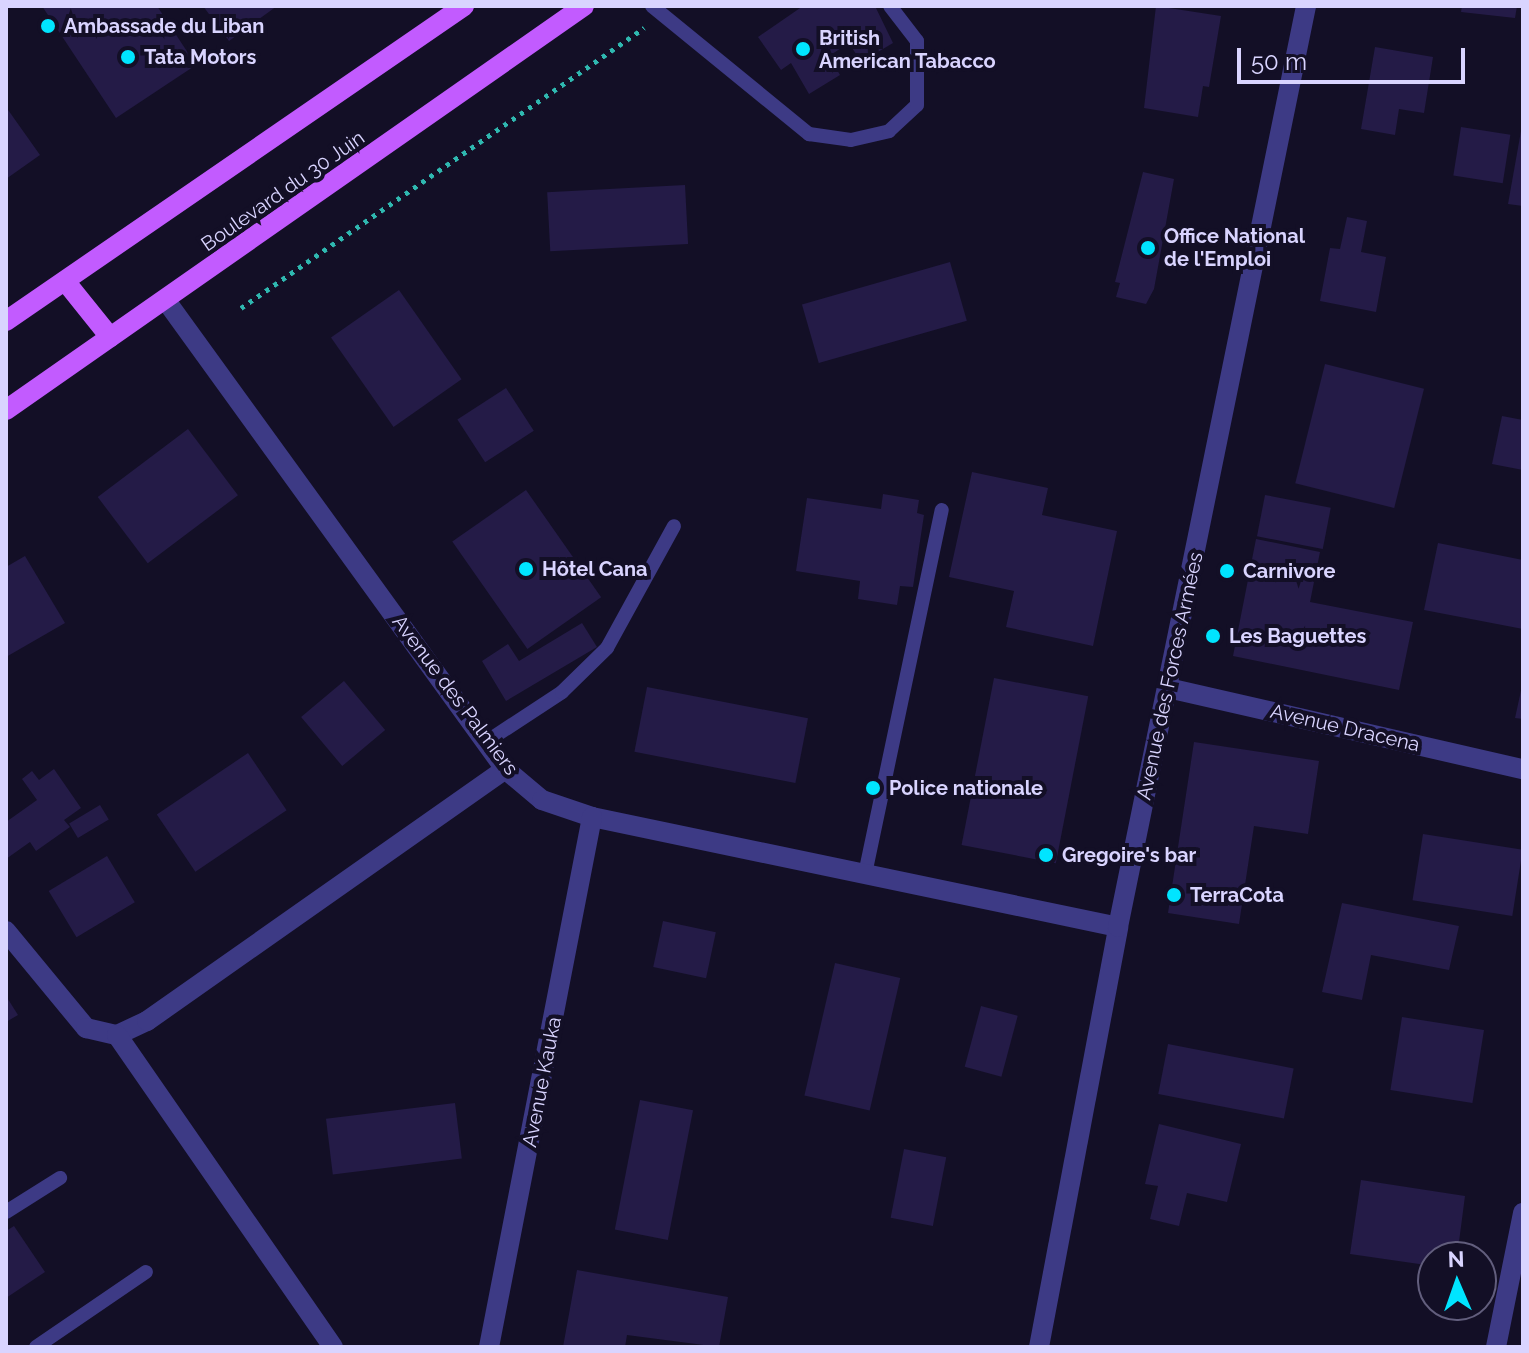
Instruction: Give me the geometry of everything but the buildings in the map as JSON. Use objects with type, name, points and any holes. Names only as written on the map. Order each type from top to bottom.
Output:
[{"type":"main road","points":[[6,321],[464,6]]},
{"type":"main road","name":"Boulevard du 30 Juin","points":[[6,410],[110,337],[167,302],[584,6]]},
{"type":"main road","points":[[65,281],[110,337]]},
{"type":"street","name":"Avenue des Forces Armées","points":[[1039,1347],[1118,927],[1306,6]]},
{"type":"street","name":"Avenue des Palmiers","points":[[167,302],[505,769],[542,800],[592,817],[1118,927]]},
{"type":"street","name":"Avenue Dracena","points":[[1168,688],[1523,769]]},
{"type":"street","points":[[6,931],[86,1028],[117,1035],[147,1021],[505,769]]},
{"type":"street","name":"Avenue Kauka","points":[[489,1347],[592,817]]},
{"type":"street","points":[[117,1035],[333,1347]]},
{"type":"street","points":[[1496,1347],[1523,1213]]},
{"type":"lane","points":[[656,11],[809,134],[851,140],[889,131],[917,105],[917,41],[890,6]]},
{"type":"lane","points":[[865,874],[942,510]]},
{"type":"lane","points":[[486,742],[562,692],[607,648],[674,526]]},
{"type":"lane","points":[[6,1212],[60,1178]]},
{"type":"lane","points":[[36,1347],[146,1272]]},
{"type":"path","points":[[241,308],[656,11]]},
{"type":"place","name":"Ambassade du Liban","points":[[48,26]]},
{"type":"place","name":"British American Tabacco","points":[[803,49]]},
{"type":"place","name":"Tata Motors","points":[[128,57]]},
{"type":"place","name":"Office National de l'Emploi","points":[[1148,248]]},
{"type":"place","name":"Hôtel Cana","points":[[526,569]]},
{"type":"place","name":"Carnivore","points":[[1227,571]]},
{"type":"place","name":"Les Baguettes","points":[[1213,636]]},
{"type":"place","name":"Police nationale","points":[[873,788]]},
{"type":"place","name":"Gregoire's bar","points":[[1046,855]]},
{"type":"place","name":"TerraCota","points":[[1174,895]]}]
